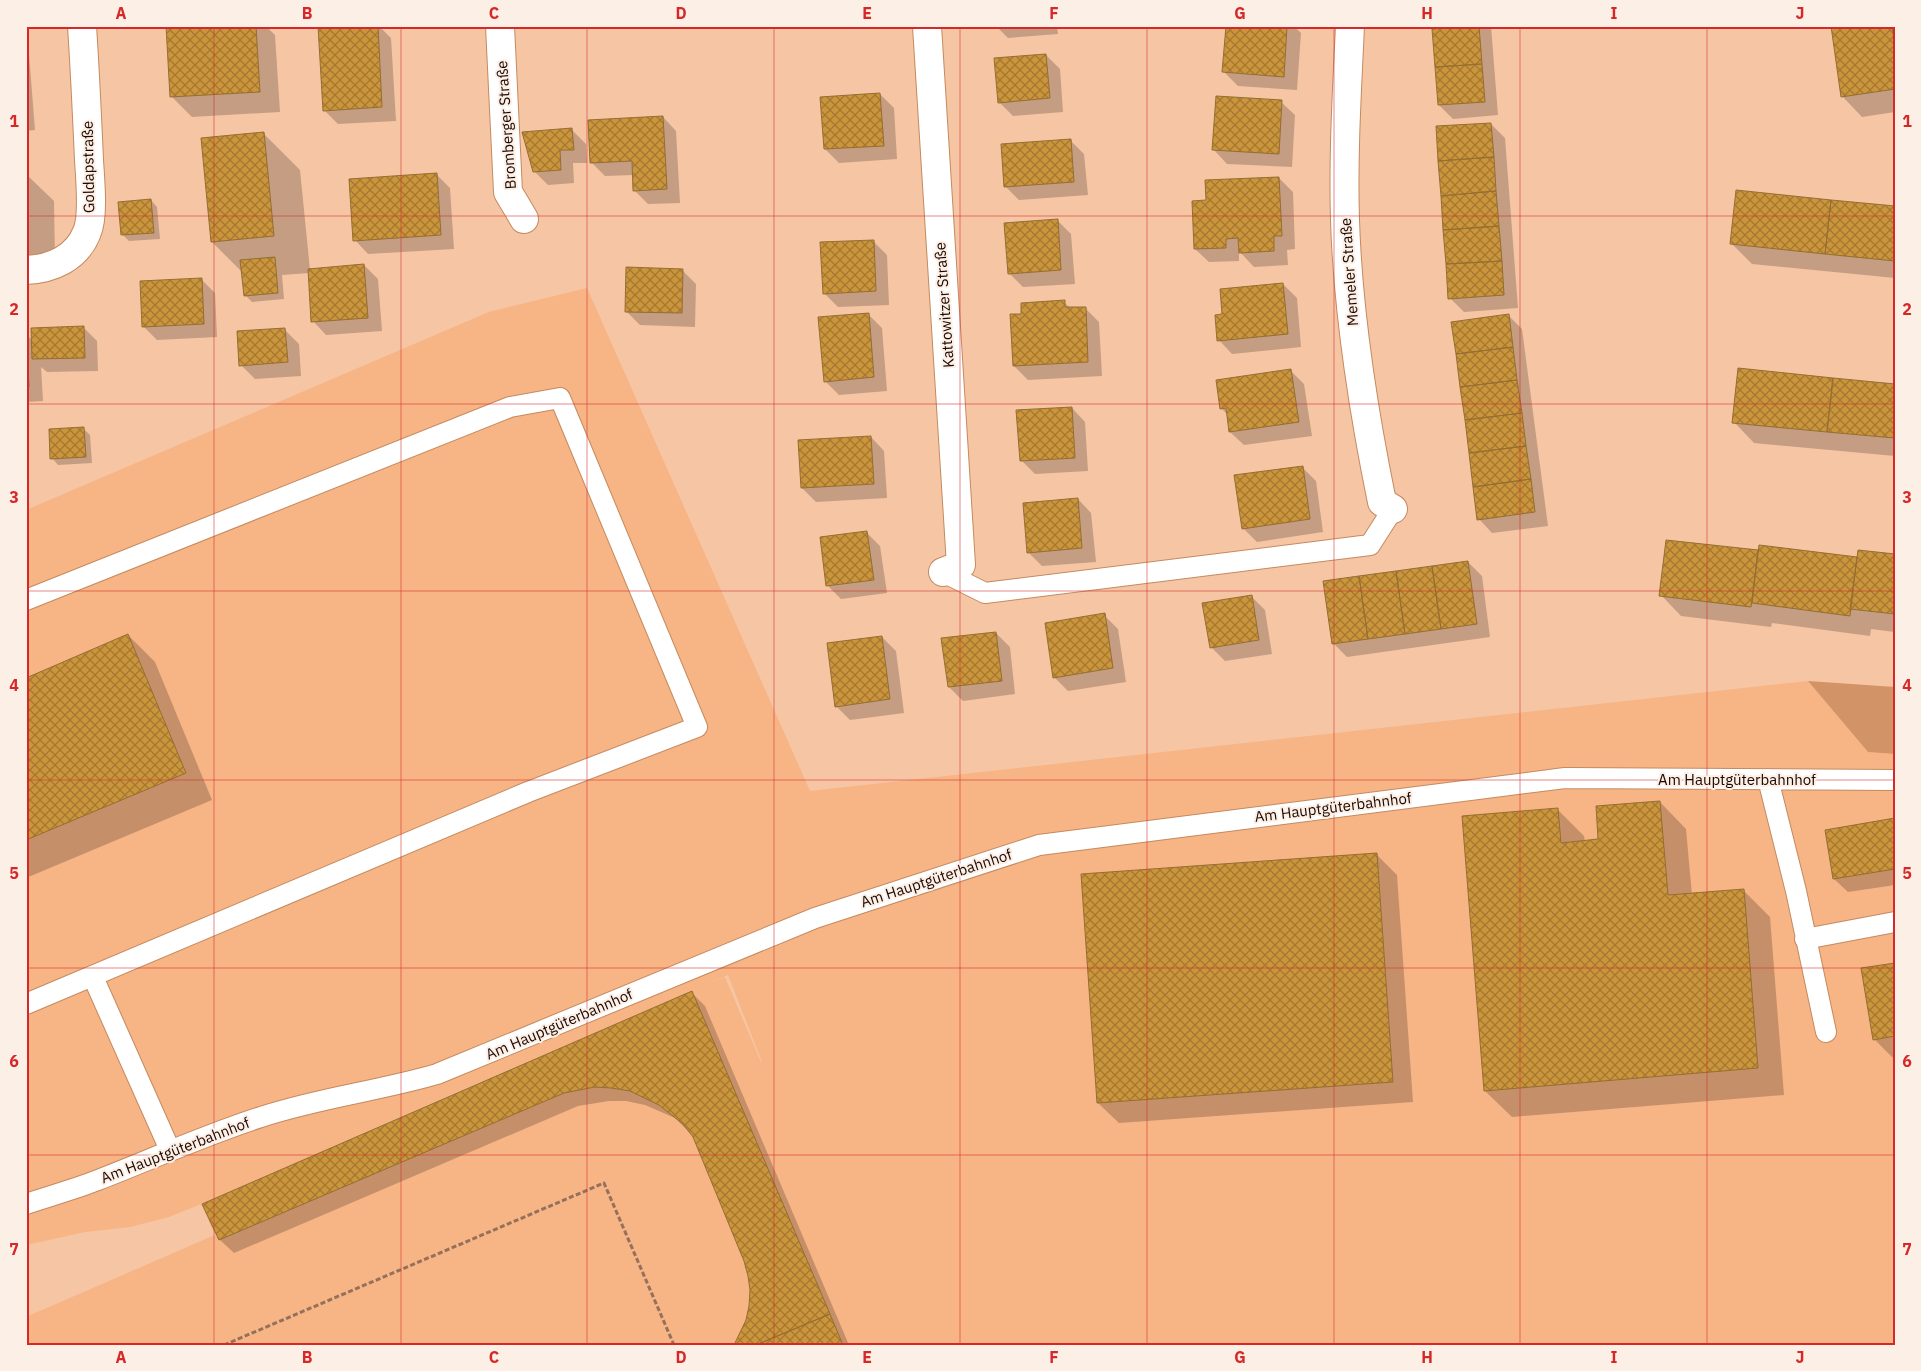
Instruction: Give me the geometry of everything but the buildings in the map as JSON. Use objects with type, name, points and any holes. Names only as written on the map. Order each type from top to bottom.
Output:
[{"type":"street","name":"Goldapstraße","points":[[26,270],[58,264],[74,253],[88,232],[91,200],[82,26]]},
{"type":"street","name":"Bromberger Straße","points":[[500,26],[508,192],[524,219]]},
{"type":"street","name":"Kattowitzer Straße","points":[[927,26],[961,565],[944,572]]},
{"type":"street","name":"Memeler Straße","points":[[1350,26],[1345,125],[1345,220],[1350,299],[1357,371],[1369,439],[1382,502],[1393,509]]},
{"type":"lane","points":[[26,600],[510,407],[560,398],[697,727],[528,792],[26,1004]]},
{"type":"lane","points":[[944,572],[985,594],[1370,545],[1393,509]]},
{"type":"lane","name":"Am Hauptgüterbahnhof","points":[[26,1204],[98,1180],[170,1150],[279,1111],[412,1082],[437,1074],[814,918],[1039,845],[1565,778],[1895,780]]},
{"type":"lane","points":[[1768,779],[1796,891],[1826,1032]]},
{"type":"lane","points":[[1806,938],[1895,922]]},
{"type":"lane","points":[[93,977],[170,1150]]},
{"type":"path","points":[[224,1345],[604,1183],[674,1345]]},
{"type":"shaded area","points":[[587,288],[810,791],[1808,681],[1868,752],[1895,754],[1895,1345],[26,1345],[26,1317],[215,1235],[201,1204],[169,1217],[130,1227],[85,1232],[26,1245],[26,510],[489,312]],"holes":[[[728,975],[762,1062],[725,977],[707,984]],[[526,1062],[375,1128],[452,1094]]]},
{"type":"shaded area","points":[[1808,681],[1895,687],[1895,754],[1868,752]]}]
